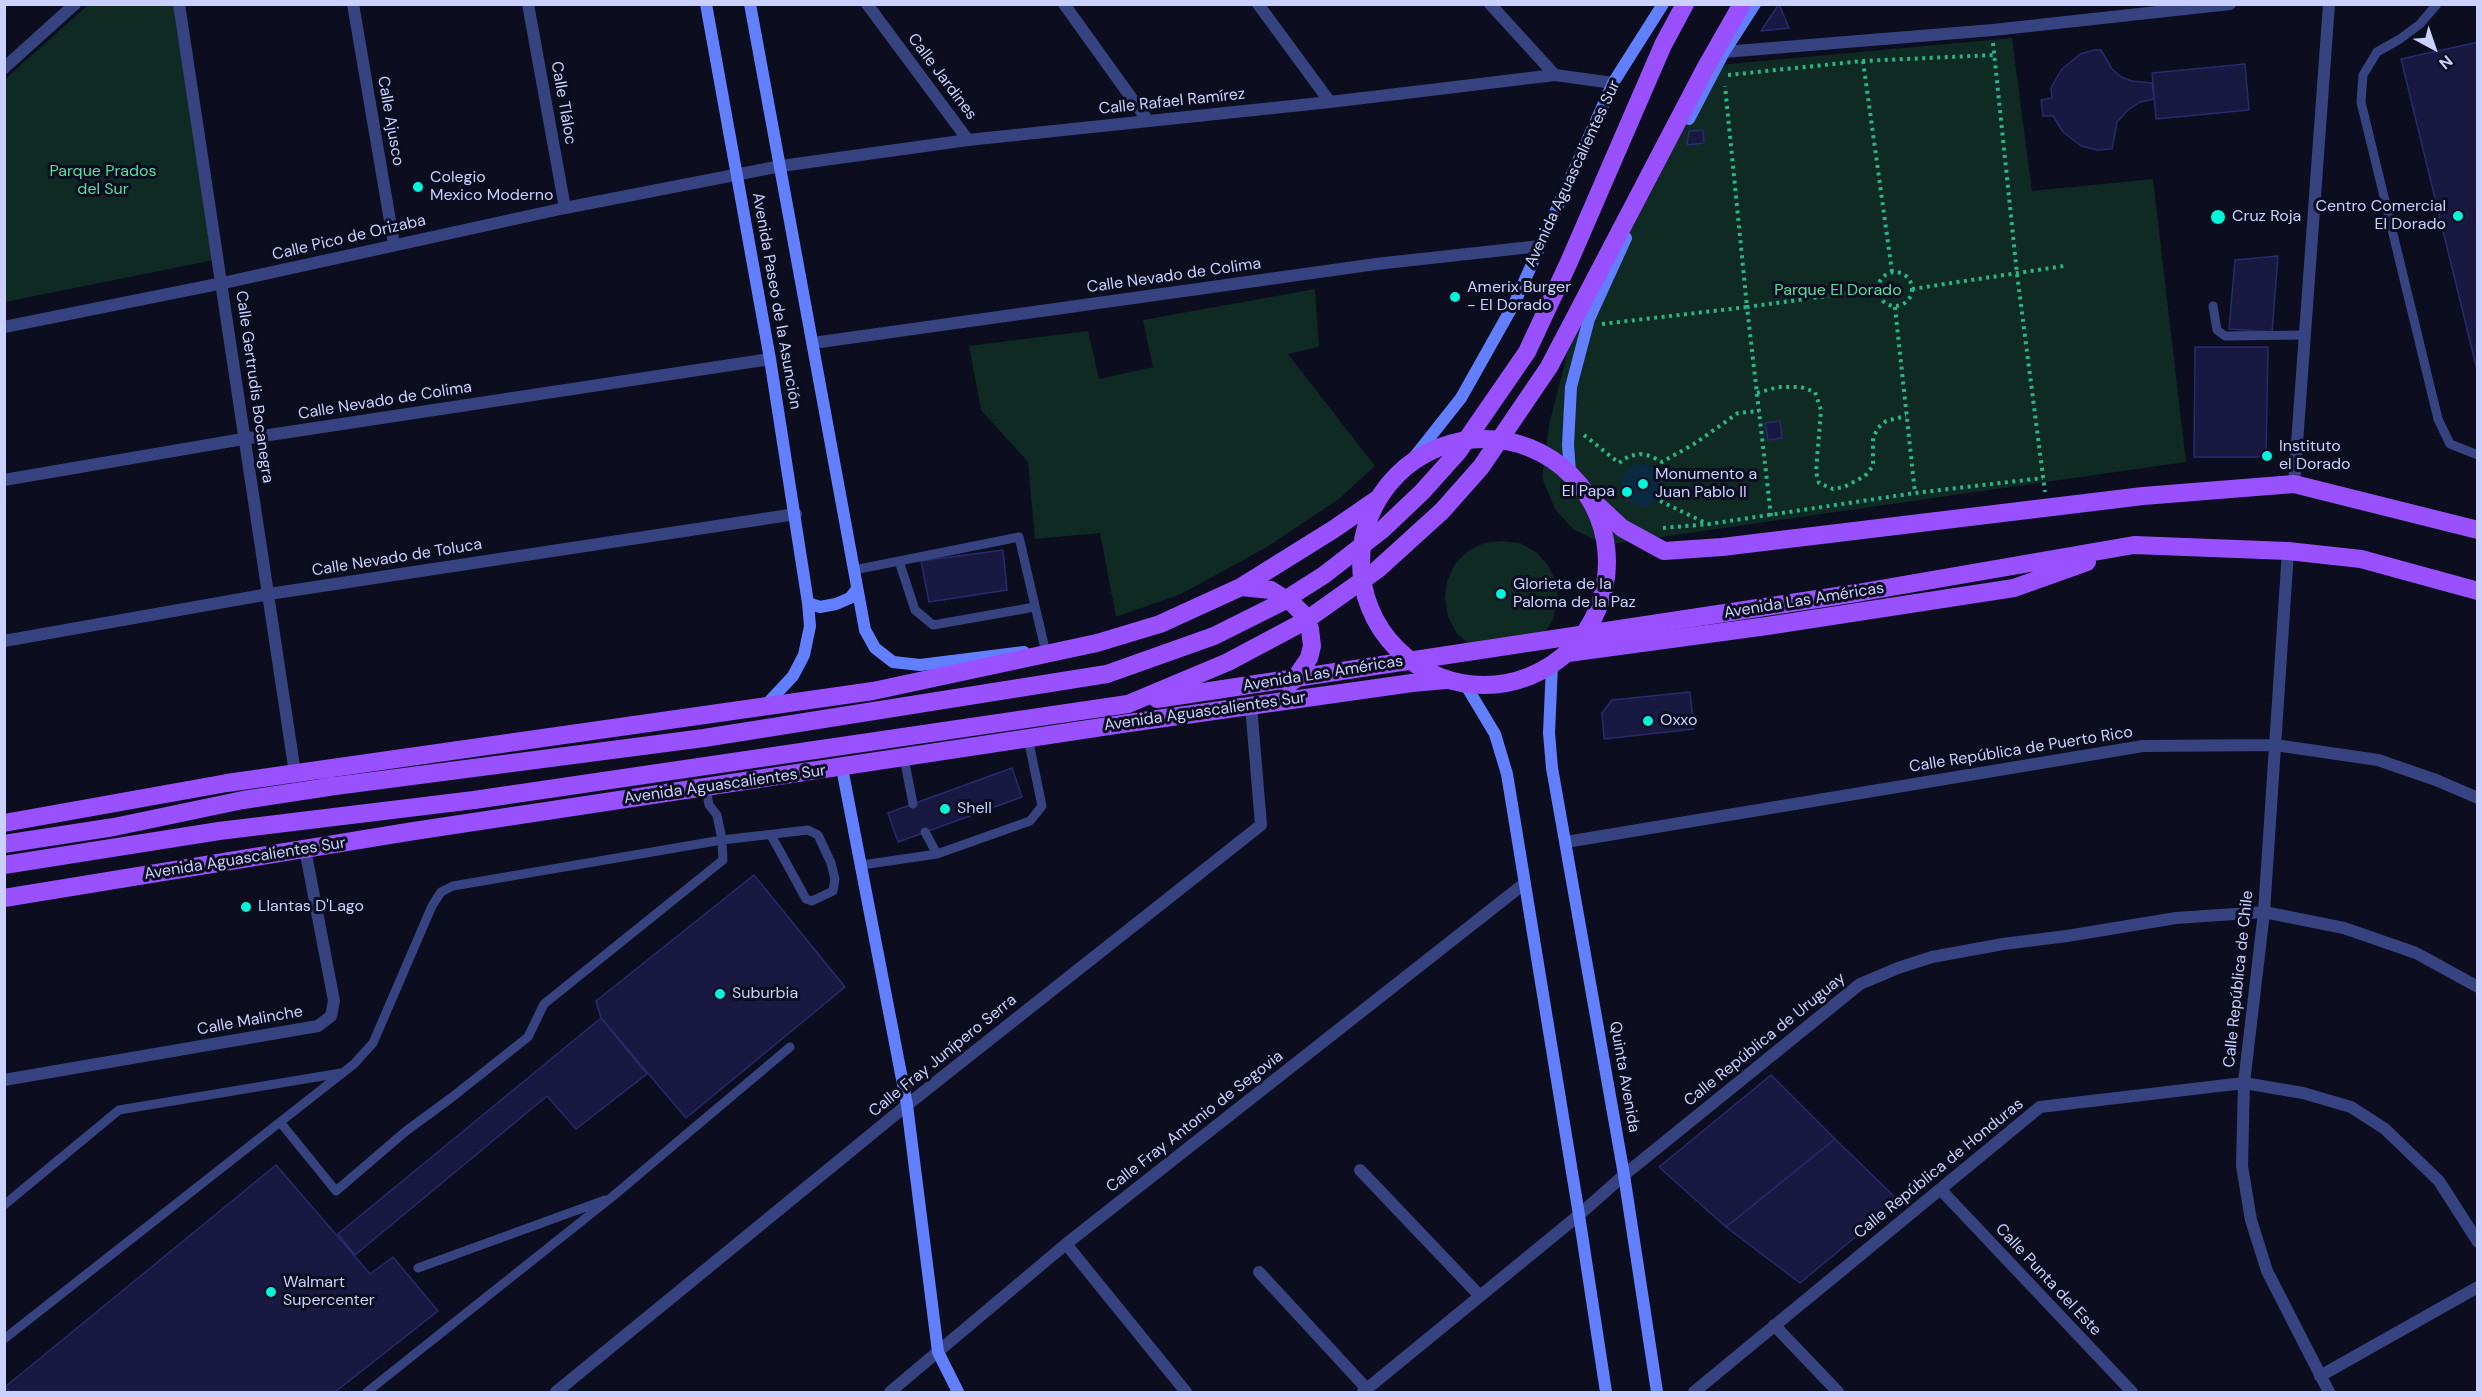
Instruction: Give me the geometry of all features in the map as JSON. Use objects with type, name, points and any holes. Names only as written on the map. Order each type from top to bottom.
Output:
[{"type":"main road","name":"Avenida Aguascalientes Sur","points":[[4,844],[114,827],[266,797],[704,738],[1107,674],[1214,636],[1280,603],[1324,575],[1382,530],[1422,492],[1458,452],[1527,352],[1569,262],[1663,45],[1685,4]]},
{"type":"main road","name":"Avenida Aguascalientes Sur","points":[[4,865],[219,831],[474,800],[1128,704],[1228,662],[1305,621],[1377,570],[1443,512],[1481,468],[1549,367],[1669,137],[1742,4]]},
{"type":"main road","name":"Avenida Aguascalientes Sur","points":[[1592,500],[1604,530],[1608,564],[1603,597],[1589,627],[1568,652],[1552,665],[1532,676],[1510,683],[1488,686],[1465,684],[1446,680],[1421,669],[1399,652],[1381,631],[1368,606],[1362,579],[1361,551],[1367,523],[1379,498],[1392,480],[1408,465],[1439,447],[1473,439],[1508,441],[1541,452],[1570,472],[1592,500],[1622,528],[1664,551],[1722,547],[2047,508]]},
{"type":"main road","points":[[2047,508],[2142,496],[2294,484],[2478,530]]},
{"type":"main road","points":[[4,823],[227,783],[873,691],[1097,644],[1160,624],[1241,587],[1334,530],[1379,498]]},
{"type":"main road","name":"Avenida Las Américas","points":[[1128,704],[1857,593],[2134,545],[2288,551],[2361,559],[2478,591]]},
{"type":"main road","points":[[1568,652],[1767,626],[2014,588],[2134,545]]},
{"type":"main road","points":[[1241,587],[1271,590],[1293,604],[1303,614],[1310,629],[1312,646],[1309,658],[1294,681],[1251,706]]},
{"type":"main road","name":"Avenida Aguascalientes Sur","points":[[4,897],[1028,738],[1446,680]]},
{"type":"street","points":[[4,68],[75,4]]},
{"type":"street","name":"Calle Gertrudis Bocanegra","points":[[179,4],[223,283],[243,439],[269,594],[295,773]]},
{"type":"street","name":"Calle Ajusco","points":[[353,4],[394,244]]},
{"type":"street","name":"Calle Tláloc","points":[[528,4],[566,208]]},
{"type":"street","name":"Avenida Paseo de la Asunción","points":[[706,4],[796,514],[810,626],[804,655],[793,676],[765,706]]},
{"type":"street","name":"Avenida Paseo de la Asunción","points":[[750,4],[865,630],[875,648],[892,662],[920,665],[1019,651],[1043,654]]},
{"type":"street","name":"Calle Jardines","points":[[867,4],[968,140]]},
{"type":"street","points":[[1065,4],[1148,121]]},
{"type":"street","points":[[1258,4],[1330,102]]},
{"type":"street","points":[[1490,4],[1555,75]]},
{"type":"street","name":"Avenida Aguascalientes Sur","points":[[1408,465],[1461,398],[1515,302],[1613,83],[1663,4]]},
{"type":"street","points":[[1570,472],[1568,445],[1571,387],[1589,319],[1624,242],[1724,52],[1755,4]]},
{"type":"street","points":[[1724,52],[1993,30],[2230,4]]},
{"type":"street","points":[[2294,484],[2329,4]]},
{"type":"street","name":"Calle Rafael Ramírez","points":[[736,174],[968,140],[1330,102],[1555,75],[1613,83]]},
{"type":"street","name":"Calle Pico de Orizaba","points":[[4,327],[736,174]]},
{"type":"street","name":"Calle Nevado de Colima","points":[[813,343],[1376,264],[1540,246]]},
{"type":"street","name":"Calle Nevado de Colima","points":[[4,480],[243,439],[770,359]]},
{"type":"street","name":"Calle Nevado de Toluca","points":[[4,640],[269,594],[796,514]]},
{"type":"street","name":"Calle República de Chile","points":[[2288,551],[2264,912],[2244,1083],[2242,1166],[2251,1221],[2267,1271],[2329,1392]]},
{"type":"street","points":[[808,603],[820,607],[836,604],[850,598],[857,589]]},
{"type":"street","name":"Quinta Avenida","points":[[1552,665],[1549,733],[1552,768],[1624,1175],[1657,1392]]},
{"type":"street","points":[[1465,684],[1495,734],[1507,774],[1606,1392]]},
{"type":"street","name":"Calle Fray Junípero Serra","points":[[556,1392],[907,1105],[1261,825],[1251,706]]},
{"type":"street","name":"Calle República de Puerto Rico","points":[[1566,842],[2143,746],[2275,745],[2378,760],[2436,780],[2478,798]]},
{"type":"street","points":[[842,768],[907,1105],[938,1353],[958,1392]]},
{"type":"street","name":"Calle Malinche","points":[[4,1080],[318,1026],[331,1016],[334,1001],[305,849]]},
{"type":"street","name":"Calle Fray Antonio de Segovia","points":[[890,1392],[1066,1244],[1525,883]]},
{"type":"street","name":"Calle República de Uruguay","points":[[1365,1391],[1579,1215],[1624,1175],[1860,984],[1898,968],[1932,957],[2003,944],[2176,918],[2264,912],[2344,928],[2416,953],[2478,987]]},
{"type":"street","name":"Calle República de Honduras","points":[[1694,1392],[2040,1107],[2244,1083],[2303,1093],[2351,1107],[2385,1129],[2439,1181],[2478,1242]]},
{"type":"street","points":[[1360,1170],[1480,1296]]},
{"type":"street","name":"Calle Punta del Este","points":[[1941,1190],[2132,1392]]},
{"type":"street","points":[[1066,1244],[1186,1392]]},
{"type":"street","points":[[1259,1272],[1365,1391]]},
{"type":"street","points":[[2320,1376],[2478,1287]]},
{"type":"street","points":[[1774,1325],[1838,1392]]},
{"type":"lane","points":[[2437,4],[2420,24],[2377,52],[2363,75],[2361,102],[2438,419],[2450,444],[2478,455]]},
{"type":"lane","points":[[2213,306],[2217,330],[2225,336],[2305,335]]},
{"type":"lane","points":[[854,570],[1019,537],[1043,654]]},
{"type":"lane","points":[[898,561],[915,610],[933,626],[1035,607]]},
{"type":"lane","points":[[862,865],[937,854],[1030,821],[1042,806],[1028,738]]},
{"type":"lane","points":[[904,758],[913,804]]},
{"type":"lane","points":[[280,1122],[336,1191],[406,1131],[452,1098],[528,1036],[544,1004],[723,861],[717,814],[709,805],[706,788]]},
{"type":"lane","points":[[4,1339],[354,1064],[373,1043],[432,906],[441,892],[453,886],[722,840],[808,830],[818,835],[831,863],[835,879],[833,891],[812,901],[806,899],[771,835]]},
{"type":"lane","points":[[925,832],[937,854]]},
{"type":"lane","points":[[367,1392],[612,1197],[790,1047]]},
{"type":"lane","points":[[4,1205],[119,1110],[343,1072]]},
{"type":"lane","points":[[418,1268],[612,1197]]},
{"type":"path","points":[[1772,516],[1747,307],[1724,75],[1863,62],[1994,55],[2017,274],[2047,508]]},
{"type":"path","points":[[1863,62],[1892,272]]},
{"type":"path","points":[[1912,290],[2064,266]]},
{"type":"path","points":[[1892,272],[1904,274],[1911,283],[1912,290],[1909,300],[1895,307],[1881,299],[1878,289],[1882,278],[1892,272]]},
{"type":"path","points":[[1593,325],[1878,289]]},
{"type":"path","points":[[1895,307],[1915,493]]},
{"type":"path","points":[[1757,393],[1778,387],[1801,387],[1815,392],[1821,410],[1816,472],[1819,483],[1833,489],[1844,487],[1865,476],[1873,466],[1873,438],[1878,428],[1886,421],[1906,416]]},
{"type":"path","points":[[1583,434],[1619,463],[1629,456],[1640,454],[1651,456],[1662,462],[1694,444],[1738,413],[1759,411]]},
{"type":"path","points":[[1657,529],[1772,516],[1915,493],[2043,478]]},
{"type":"path","points":[[1660,501],[1709,524]]},
{"type":"green space","name":"Parque Prados del Sur","points":[[88,5],[176,5],[214,260],[5,302],[4,80]]},
{"type":"green space","name":"Parque El Dorado","points":[[2012,38],[2032,191],[2153,179],[2186,462],[1605,545],[1573,529],[1555,509],[1542,478],[1549,425],[1573,331],[1718,65]]},
{"type":"green space","points":[[1315,289],[1319,347],[1288,354],[1375,466],[1339,499],[1267,547],[1181,594],[1116,617],[1100,533],[1035,539],[1028,462],[981,410],[969,346],[1088,331],[1099,379],[1153,367],[1143,320]]},
{"type":"green space","name":"Glorieta de la Paloma de la Paz","points":[[1502,541],[1520,543],[1536,552],[1548,565],[1556,581],[1558,600],[1553,619],[1543,636],[1472,646],[1457,634],[1448,617],[1445,598],[1447,581],[1455,564],[1468,551],[1484,543]]},
{"type":"water","points":[[1642,464],[1650,465],[1657,470],[1662,477],[1662,493],[1657,500],[1650,505],[1642,506],[1634,505],[1627,500],[1622,493],[1621,485],[1622,477],[1627,470],[1634,465]]},
{"type":"building","points":[[1779,4],[1789,28],[1761,31]]},
{"type":"building","name":"Centro Comercial El Dorado","points":[[2478,42],[2478,374],[2401,59]]},
{"type":"building","points":[[2101,50],[2112,69],[2121,77],[2132,81],[2152,83],[2154,99],[2140,102],[2128,110],[2117,122],[2112,149],[2097,150],[2081,146],[2063,132],[2053,116],[2043,116],[2041,100],[2052,98],[2051,88],[2061,70],[2080,54]]},
{"type":"building","points":[[2245,64],[2249,110],[2156,119],[2152,73]]},
{"type":"building","points":[[1703,130],[1704,143],[1687,145],[1689,131]]},
{"type":"building","points":[[2278,256],[2272,332],[2229,329],[2235,260]]},
{"type":"building","points":[[2195,347],[2268,347],[2266,457],[2194,457]]},
{"type":"building","points":[[1780,421],[1782,438],[1768,440],[1765,423]]},
{"type":"building","points":[[1003,550],[1007,590],[929,602],[921,561]]},
{"type":"building","name":"Oxxo","points":[[1690,692],[1694,729],[1604,739],[1602,713],[1612,700]]},
{"type":"building","name":"Shell","points":[[1012,768],[1022,797],[898,842],[888,813]]},
{"type":"building","name":"Suburbia","points":[[754,875],[845,987],[686,1118],[601,1018],[596,1001]]},
{"type":"building","points":[[601,1018],[647,1074],[576,1129],[547,1096],[355,1255],[338,1234]]},
{"type":"building","points":[[1771,1075],[1835,1139],[1726,1227],[1659,1167]]},
{"type":"building","points":[[1835,1139],[1899,1201],[1800,1283],[1726,1227]]},
{"type":"building","name":"Walmart Supercenter","points":[[276,1165],[370,1274],[393,1257],[438,1311],[335,1392],[10,1392],[5,1387]]},
{"type":"place","name":"Colegio Mexico Moderno","points":[[418,187]]},
{"type":"place","name":"Centro Comercial El Dorado","points":[[2458,216]]},
{"type":"place","name":"Cruz Roja","points":[[2218,217]]},
{"type":"place","name":"Amerix Burger - El Dorado","points":[[1455,297]]},
{"type":"place","name":"Instituto el Dorado","points":[[2267,456]]},
{"type":"place","name":"Monumento a Juan Pablo II","points":[[1643,484]]},
{"type":"place","name":"El Papa","points":[[1627,492]]},
{"type":"place","name":"Glorieta de la Paloma de la Paz","points":[[1501,594]]},
{"type":"place","name":"Oxxo","points":[[1648,721]]},
{"type":"place","name":"Shell","points":[[945,809]]},
{"type":"place","name":"Llantas D'Lago","points":[[246,907]]},
{"type":"place","name":"Suburbia","points":[[720,994]]},
{"type":"place","name":"Walmart Supercenter","points":[[271,1292]]}]
